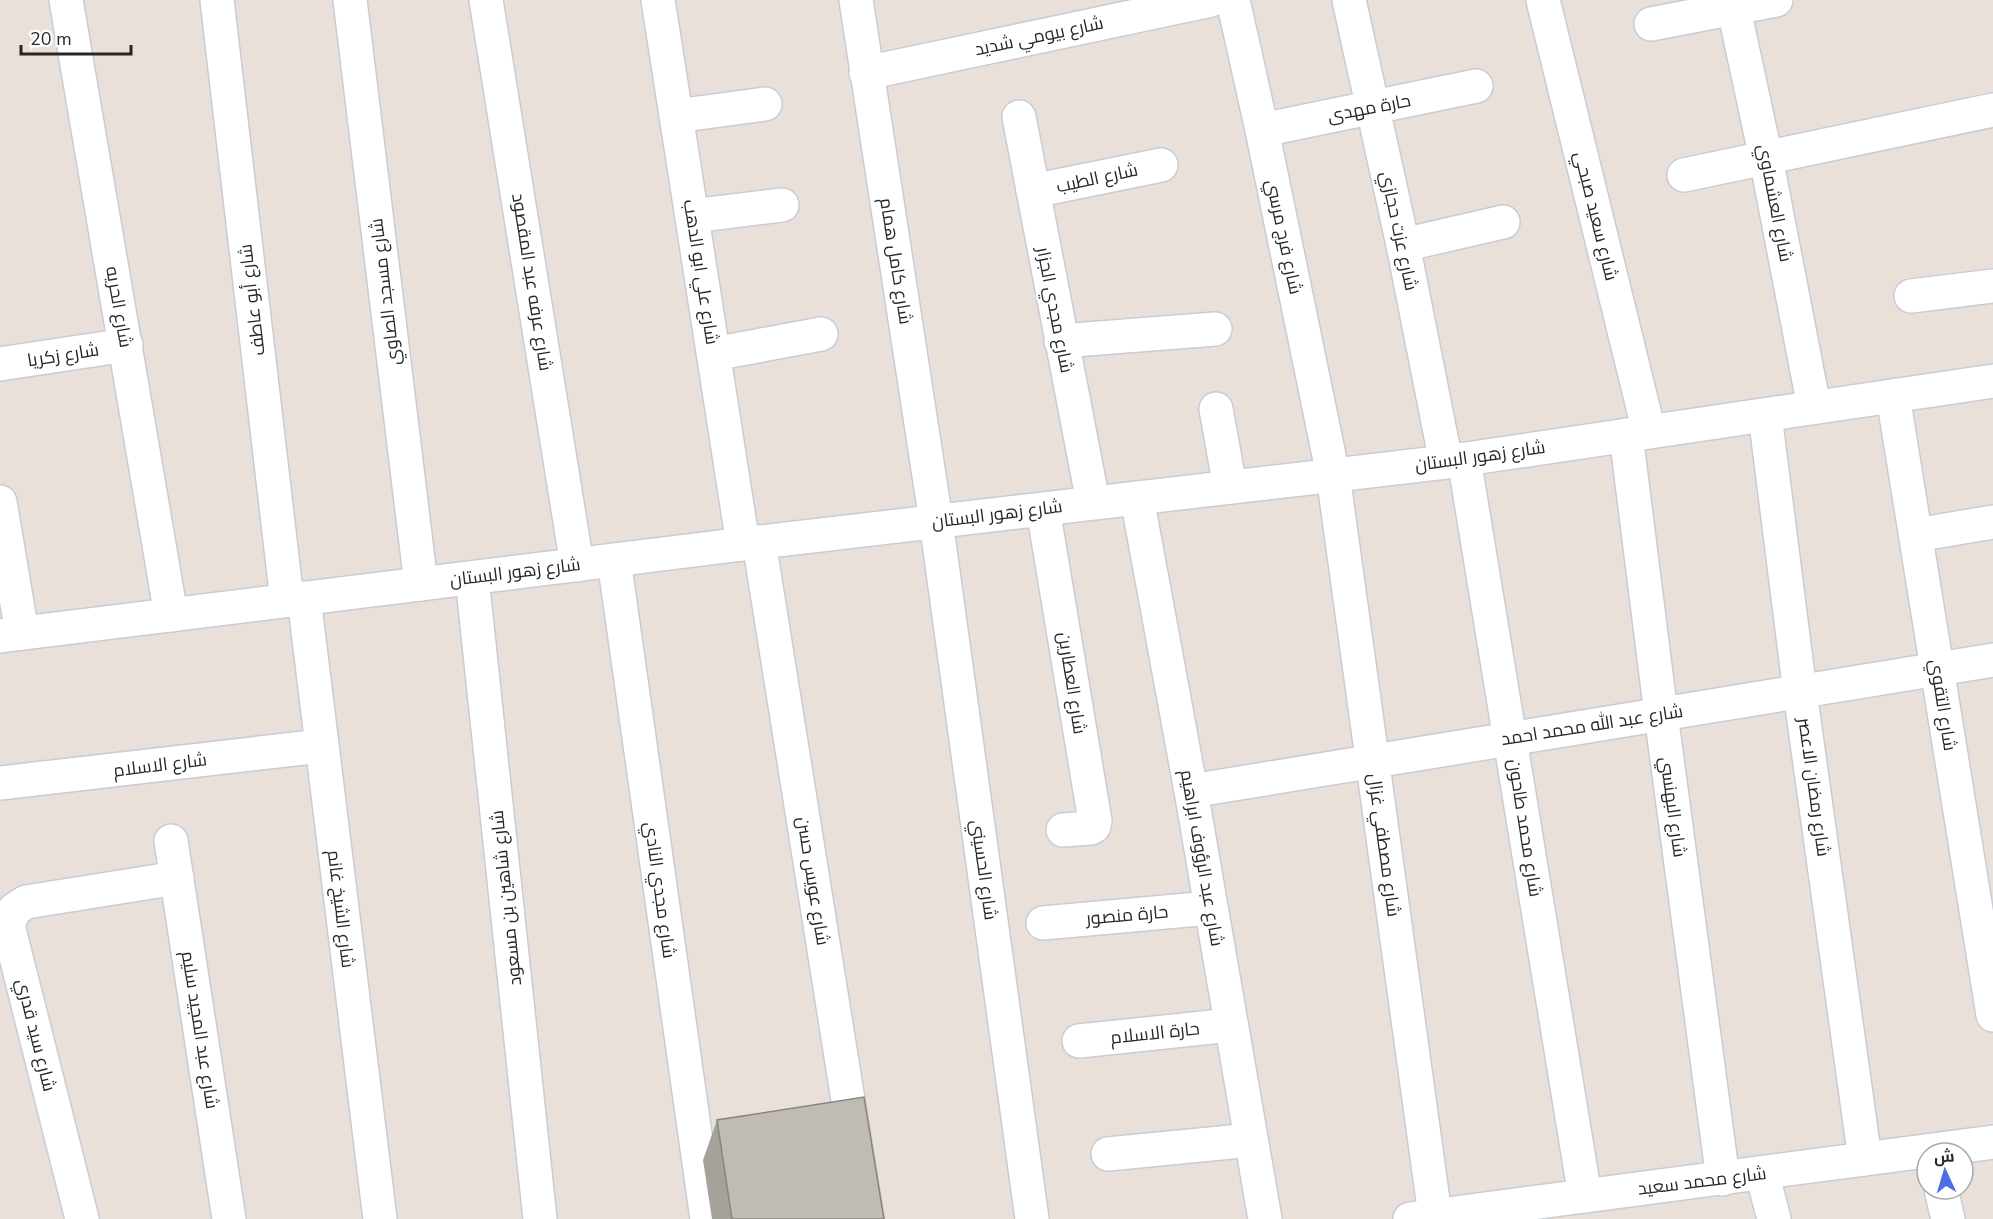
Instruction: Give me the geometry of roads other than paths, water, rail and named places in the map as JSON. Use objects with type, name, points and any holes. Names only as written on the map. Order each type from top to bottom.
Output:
[{"type":"street","name":"شارع الحريه","points":[[66,0],[171,615]]},
{"type":"street","name":"شارع أبو عاطف","points":[[217,0],[296,599]]},
{"type":"street","name":"شارع مسجد الصاوي","points":[[350,0],[420,584]]},
{"type":"street","name":"شارع عرفه عبد المقصود","points":[[486,0],[577,565]]},
{"type":"street","name":"شارع علي ابو الدهب","points":[[657,0],[714,354],[751,543]]},
{"type":"street","name":"شارع كامل همام","points":[[856,0],[936,521]]},
{"type":"street","name":"شارع بيومي شديد","points":[[866,73],[1211,0]]},
{"type":"street","name":"شارع فرج مرسي","points":[[1233,0],[1262,129],[1333,475]]},
{"type":"street","name":"شارع عزت حجازي","points":[[1349,0],[1403,245],[1455,461]]},
{"type":"street","name":"شارع سعيد صبحي","points":[[1543,0],[1637,434]]},
{"type":"street","points":[[1651,24],[1732,4],[1776,0]]},
{"type":"street","name":"شارع العشماوي","points":[[1732,4],[1766,158],[1814,408]]},
{"type":"street","name":"حارة مهدى","points":[[1262,129],[1476,86]]},
{"type":"street","points":[[676,116],[765,105]]},
{"type":"street","points":[[1684,175],[1993,110]]},
{"type":"street","name":"شارع مجدي الجزار","points":[[1019,117],[1094,502]]},
{"type":"street","name":"شارع الطيب","points":[[1033,191],[1161,165]]},
{"type":"street","points":[[692,216],[782,205]]},
{"type":"street","points":[[1403,245],[1503,222]]},
{"type":"street","points":[[1911,296],[1993,286]]},
{"type":"street","points":[[1061,341],[1215,329]]},
{"type":"street","points":[[714,354],[821,334]]},
{"type":"street","name":"شارع زكريا","points":[[0,364],[126,345]]},
{"type":"street","name":"شارع زهور البستان","points":[[11,634],[751,543],[1455,461],[1993,381]]},
{"type":"street","name":"شارع التقوي","points":[[1893,396],[1993,1014]]},
{"type":"street","points":[[1216,409],[1230,487]]},
{"type":"street","name":"شارع رمضان الاعصر","points":[[1766,415],[1800,692],[1865,1159]]},
{"type":"street","name":"شارع البهنسي","points":[[1637,434],[1660,714],[1723,1179]]},
{"type":"street","name":"شارع محمد طاحون","points":[[1455,461],[1511,739],[1585,1196]]},
{"type":"street","name":"شارع مصطفي غزال","points":[[1333,475],[1373,761],[1442,1216]]},
{"type":"street","name":"شارع عبد الرؤوف ابراهيم","points":[[1137,498],[1265,1219]]},
{"type":"street","points":[[0,502],[11,634]]},
{"type":"street","name":"شارع العطارين","points":[[1043,509],[1095,821],[1091,828],[1063,830]]},
{"type":"street","name":"شارع الحسيني","points":[[936,521],[1032,1219]]},
{"type":"street","points":[[1916,535],[1993,522]]},
{"type":"street","name":"شارع عويس حسن","points":[[751,543],[867,1219]]},
{"type":"street","name":"شارع مجدي النادي","points":[[614,560],[707,1219]]},
{"type":"street","name":"شارع شاهين بن مسعود","points":[[472,578],[540,1219]]},
{"type":"street","name":"شارع الشيخ غانم","points":[[296,599],[321,746],[380,1219]]},
{"type":"street","name":"شارع عبد الله محمد احمد","points":[[1191,792],[1993,660]]},
{"type":"street","name":"شارع الاسلام","points":[[0,783],[321,746]]},
{"type":"street","name":"شارع عبد المجيد سليم","points":[[171,841],[229,1219]]},
{"type":"street","name":"شارع سيد قدري","points":[[82,1219],[8,925],[14,910],[26,902],[177,878]]},
{"type":"street","name":"حارة منصور","points":[[1043,923],[1210,908]]},
{"type":"street","name":"حارة الاسلام","points":[[1079,1041],[1231,1025]]},
{"type":"street","points":[[1108,1154],[1251,1140]]},
{"type":"street","name":"شارع محمد سعيد","points":[[1975,1145],[1993,1142]]},
{"type":"street","name":"شارع محمد سعيد","points":[[1442,1216],[1585,1196],[1625,1205],[1723,1179],[1915,1154]]},
{"type":"street","points":[[1762,1173],[1774,1219]]},
{"type":"street","points":[[1944,1201],[1948,1219]]}]
